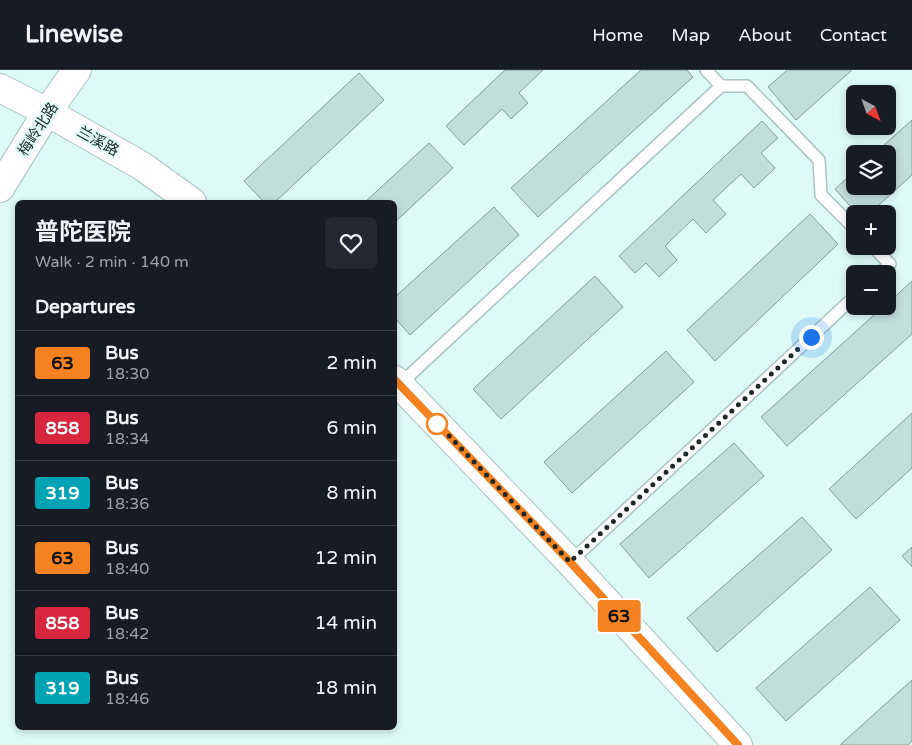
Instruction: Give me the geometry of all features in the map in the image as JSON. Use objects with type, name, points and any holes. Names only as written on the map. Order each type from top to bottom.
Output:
[{"type":"street","name":"梅岭北路","points":[[0,188],[47,112],[77,70]]},
{"type":"street","name":"兰溪路","points":[[0,88],[47,112],[142,166],[189,200]]},
{"type":"street","points":[[397,383],[570,562],[738,745]]},
{"type":"lane","points":[[706,70],[721,86]]},
{"type":"lane","points":[[397,383],[721,86],[747,86],[819,160],[821,194],[846,220]]},
{"type":"lane","points":[[881,255],[889,265]]},
{"type":"lane","points":[[570,562],[846,304]]},
{"type":"building","points":[[505,70],[543,70],[519,93],[528,103],[511,119],[502,109],[464,145],[446,126]]},
{"type":"building","points":[[641,70],[687,70],[693,77],[538,217],[511,188]]},
{"type":"building","points":[[787,70],[852,70],[796,120],[768,87]]},
{"type":"building","points":[[359,73],[384,100],[277,200],[262,200],[244,181]]},
{"type":"building","points":[[912,120],[912,175],[896,190],[896,145],[884,145]]},
{"type":"building","points":[[762,121],[778,138],[761,153],[775,168],[754,188],[741,174],[713,200],[726,214],[706,233],[693,219],[665,246],[677,260],[659,277],[646,263],[635,273],[619,256]]},
{"type":"building","points":[[429,143],[453,168],[397,220],[397,200],[367,200]]},
{"type":"building","points":[[846,179],[846,195],[890,195],[879,205],[849,205],[835,189]]},
{"type":"building","points":[[494,207],[519,235],[410,335],[397,320],[397,295]]},
{"type":"building","points":[[810,214],[838,244],[715,361],[687,330]]},
{"type":"building","points":[[595,276],[623,307],[501,419],[473,389]]},
{"type":"building","points":[[912,281],[912,334],[787,446],[761,417],[874,315],[896,315],[896,296]]},
{"type":"building","points":[[666,351],[694,382],[572,493],[544,462]]},
{"type":"building","points":[[912,413],[912,468],[856,519],[829,489]]},
{"type":"building","points":[[734,443],[764,476],[649,578],[620,544]]},
{"type":"building","points":[[802,517],[832,550],[717,652],[687,618]]},
{"type":"building","points":[[912,547],[912,567],[902,556]]},
{"type":"building","points":[[870,587],[900,620],[786,721],[756,688]]},
{"type":"building","points":[[912,680],[912,741],[908,745],[840,745]]},
{"type":"bus line","name":"63","points":[[397,382],[570,562],[738,745]]},
{"type":"route","points":[[437,424],[434,420],[570,562],[811,337]]}]
